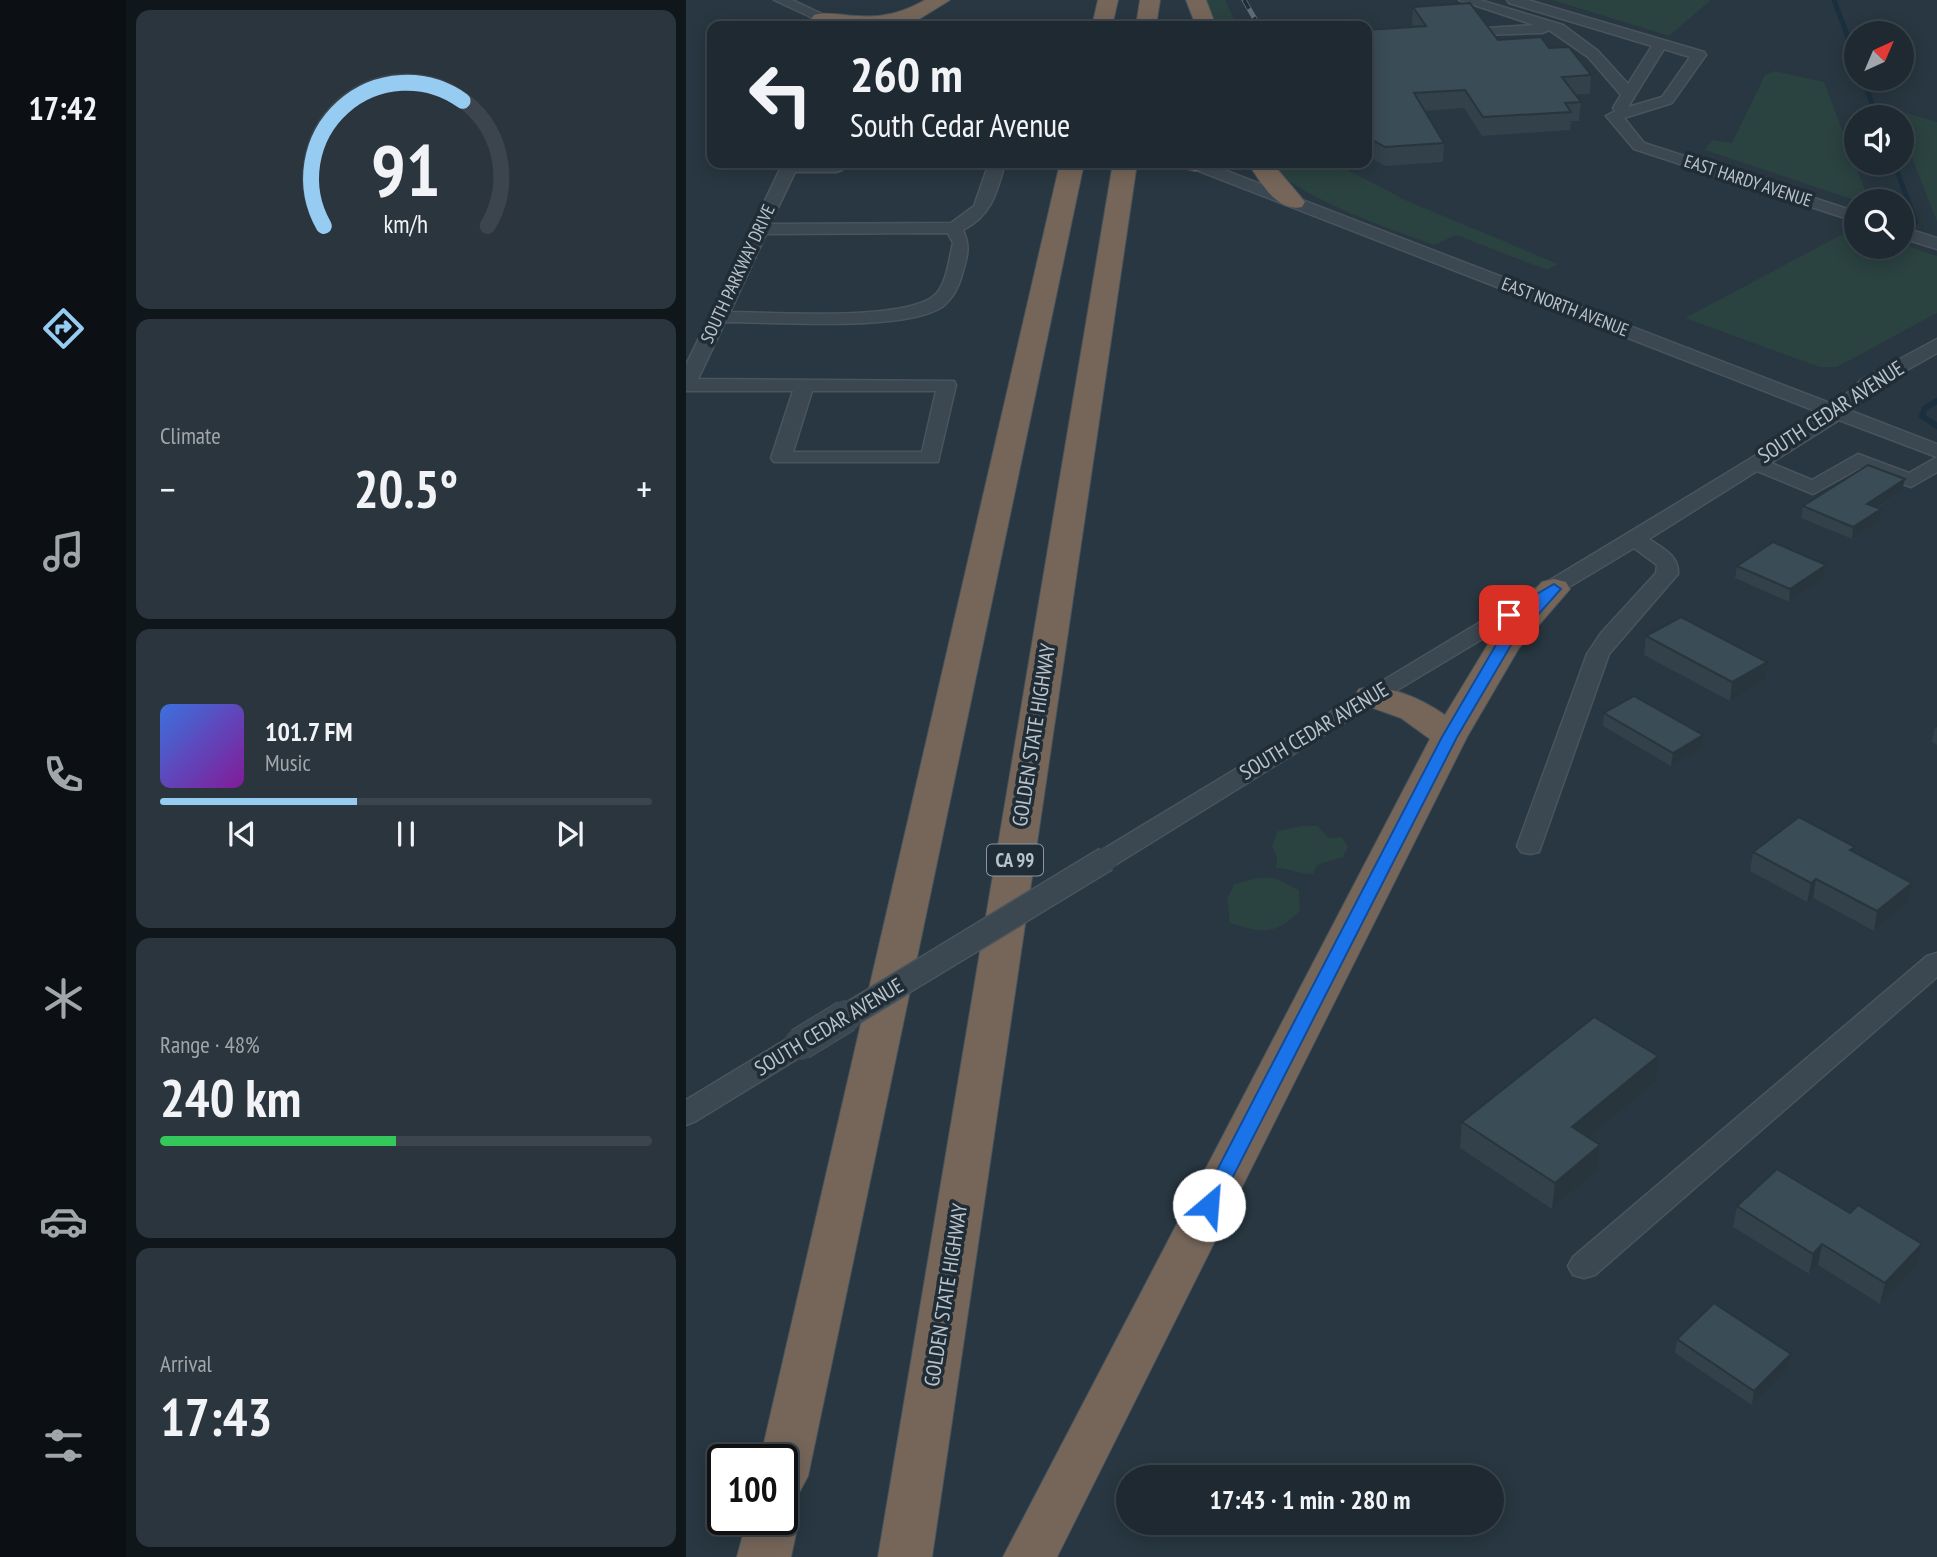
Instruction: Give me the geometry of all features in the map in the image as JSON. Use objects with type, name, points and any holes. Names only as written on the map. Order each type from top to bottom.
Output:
[{"type":"highway","points":[[902,21],[940,0]]},
{"type":"highway","points":[[1103,21],[1108,0]]},
{"type":"highway","points":[[1147,21],[1150,0]]},
{"type":"highway","points":[[1196,0],[1204,21]]},
{"type":"highway","points":[[789,1444],[1071,168]]},
{"type":"highway","name":"GOLDEN STATE HIGHWAY","points":[[905,1557],[1124,168]]},
{"type":"highway","points":[[1263,168],[1293,202]]},
{"type":"highway","points":[[1030,1557],[1449,737],[1504,643],[1554,589]]},
{"type":"highway","points":[[1371,696],[1420,712],[1435,722],[1449,737]]},
{"type":"highway","points":[[764,1557],[769,1535]]},
{"type":"street","points":[[781,0],[823,21]]},
{"type":"street","points":[[1514,0],[1699,55],[1667,100],[1614,116]]},
{"type":"street","points":[[1467,1],[1558,28],[1593,54],[1628,94]]},
{"type":"street","points":[[1467,1],[1496,44],[1576,40]]},
{"type":"street","points":[[1487,32],[1558,28]]},
{"type":"street","points":[[1614,116],[1661,43]]},
{"type":"street","name":"EAST HARDY AVENUE","points":[[1614,116],[1639,146],[1844,213]]},
{"type":"street","name":"SOUTH PARKWAY DRIVE","points":[[686,385],[789,168]]},
{"type":"street","points":[[759,229],[954,228],[977,216],[983,209],[996,168]]},
{"type":"street","name":"EAST NORTH AVENUE","points":[[1210,168],[1937,451]]},
{"type":"street","points":[[718,317],[890,317],[917,312],[939,303],[947,294],[961,243],[954,228]]},
{"type":"street","points":[[1914,236],[1937,243]]},
{"type":"street","name":"SOUTH CEDAR AVENUE","points":[[686,1114],[1371,696],[1554,589],[1839,412],[1868,384],[1937,345]]},
{"type":"street","points":[[686,385],[804,385],[947,385],[931,458],[780,458],[804,385]]},
{"type":"street","points":[[1755,463],[1813,488],[1858,460],[1911,481],[1937,463]]},
{"type":"street","points":[[1530,846],[1598,654],[1608,638],[1667,574],[1668,563],[1634,538]]},
{"type":"street","points":[[1584,1266],[1937,962]]},
{"type":"green space","points":[[1204,0],[1225,0],[1235,21],[1213,21]]},
{"type":"green space","points":[[1552,0],[1711,0],[1669,36]]},
{"type":"green space","points":[[1775,71],[1824,82],[1844,135],[1844,175],[1859,175],[1864,189],[1844,189],[1844,197],[1705,150],[1712,140],[1732,143],[1765,75]]},
{"type":"green space","points":[[1914,115],[1937,122],[1937,222],[1914,163]]},
{"type":"green space","points":[[1276,168],[1344,168],[1405,200],[1558,264],[1547,270],[1456,235],[1434,245],[1321,200],[1282,175]]},
{"type":"green space","points":[[1844,233],[1844,259],[1914,259],[1914,248],[1937,256],[1937,313],[1837,367],[1819,367],[1685,318]]},
{"type":"green space","points":[[1301,826],[1318,826],[1328,838],[1342,837],[1348,847],[1343,857],[1317,865],[1313,874],[1276,868],[1277,857],[1272,846],[1278,831]]},
{"type":"green space","points":[[1258,878],[1275,878],[1299,890],[1300,911],[1283,925],[1268,930],[1230,923],[1227,899],[1234,884]]},
{"type":"building","points":[[1470,3],[1498,40],[1541,37],[1549,48],[1569,47],[1591,75],[1562,77],[1581,102],[1565,103],[1571,112],[1483,117],[1465,90],[1414,93],[1444,143],[1385,147],[1372,140],[1372,30],[1426,26],[1413,7]]},
{"type":"building","points":[[1868,465],[1905,479],[1867,504],[1881,509],[1853,527],[1803,506]]},
{"type":"building","points":[[1773,542],[1826,565],[1790,589],[1737,566]]},
{"type":"building","points":[[1681,617],[1767,662],[1732,682],[1646,636]]},
{"type":"building","points":[[1634,696],[1703,735],[1673,753],[1604,713]]},
{"type":"building","points":[[1799,817],[1855,847],[1850,850],[1912,883],[1877,911],[1816,879],[1811,883],[1753,852]]},
{"type":"building","points":[[1594,1017],[1658,1056],[1572,1127],[1600,1145],[1555,1183],[1462,1122]]},
{"type":"building","points":[[1777,1169],[1850,1213],[1858,1205],[1922,1244],[1885,1283],[1822,1244],[1813,1254],[1737,1206]]},
{"type":"building","points":[[1714,1303],[1791,1354],[1754,1391],[1677,1339]]},
{"type":"waterway","points":[[1834,0],[1844,27]]},
{"type":"waterway","points":[[1867,91],[1873,105]]},
{"type":"waterway","points":[[1898,175],[1916,222]]},
{"type":"waterway","points":[[1937,401],[1925,408],[1922,416],[1937,426]]},
{"type":"railway","points":[[1244,0],[1256,21]]},
{"type":"route","points":[[1209,1205],[1449,737],[1504,643],[1554,589],[1509,615]]}]
